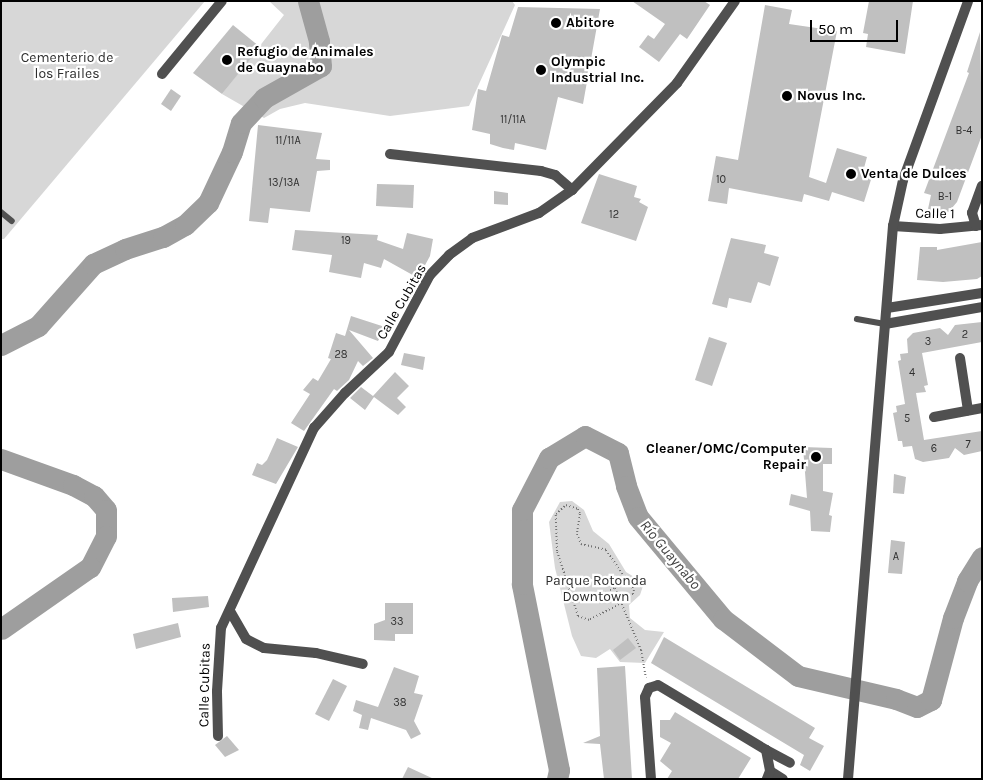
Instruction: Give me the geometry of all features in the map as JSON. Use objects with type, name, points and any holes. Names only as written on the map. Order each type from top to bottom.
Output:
[{"type":"street","points":[[162,74],[222,1]]},
{"type":"street","name":"Calle Cubitas","points":[[218,736],[221,628],[314,428],[345,393],[390,352],[430,275],[449,254],[472,238],[539,213],[572,190],[677,83],[735,1]]},
{"type":"street","points":[[848,779],[893,226],[903,180],[968,1]]},
{"type":"street","points":[[390,154],[541,171],[555,175],[572,190]]},
{"type":"street","name":"Calle 1","points":[[893,226],[940,229],[979,225],[972,212],[982,186]]},
{"type":"street","points":[[887,308],[982,293]]},
{"type":"street","points":[[885,324],[982,307]]},
{"type":"street","points":[[960,358],[968,410]]},
{"type":"street","points":[[934,417],[982,408]]},
{"type":"street","points":[[230,611],[246,639],[264,648],[316,653],[363,664]]},
{"type":"street","points":[[651,779],[645,697],[649,688],[658,686],[666,688],[790,763]]},
{"type":"street","points":[[766,750],[768,775],[783,779]]},
{"type":"lane","points":[[1,212],[12,221]]},
{"type":"lane","points":[[857,319],[885,324]]},
{"type":"path","points":[[562,506],[578,509],[578,540],[590,548],[606,550],[634,590],[633,594],[621,603],[589,620],[578,616],[557,551],[555,522],[562,506]]},
{"type":"path","points":[[610,590],[615,588],[641,650],[649,688]]},
{"type":"green space","name":"Cementerio de los Frailes","points":[[1,1],[205,1],[4,239],[1,239]]},
{"type":"green space","points":[[269,1],[512,1],[515,5],[469,106],[390,116],[305,103],[280,109],[264,118],[222,94],[284,15]]},
{"type":"green space","name":"Parque Rotonda Downtown","points":[[572,501],[584,510],[593,531],[609,544],[626,572],[644,583],[640,595],[629,605],[630,618],[645,630],[664,632],[645,663],[620,662],[610,649],[596,658],[581,656],[572,636],[555,568],[549,522],[560,502]]},
{"type":"building","points":[[632,1],[704,1],[710,5],[687,39],[680,34],[659,62],[639,47],[648,35],[654,39],[665,24]]},
{"type":"building","points":[[869,1],[913,1],[905,54],[866,47],[868,34],[863,33]]},
{"type":"building","name":"Novus Inc.","points":[[765,5],[792,10],[789,24],[837,31],[809,177],[826,183],[837,148],[867,157],[864,168],[874,170],[864,202],[832,192],[829,201],[804,194],[802,202],[729,188],[727,204],[708,201],[716,156],[738,160]]},
{"type":"building","points":[[518,7],[600,9],[583,104],[558,97],[546,150],[515,143],[514,150],[503,148],[490,144],[490,134],[472,130],[478,89],[486,91],[502,35],[509,37]]},
{"type":"building","name":"Refugio de Animales de Guaynabo","points":[[233,25],[260,47],[222,94],[193,73]]},
{"type":"building","points":[[980,32],[982,135],[957,202],[946,215],[928,209],[931,195],[924,193],[969,73],[967,72]]},
{"type":"building","points":[[171,89],[181,96],[171,111],[161,104]]},
{"type":"building","points":[[258,125],[322,133],[316,159],[330,160],[330,170],[317,171],[310,212],[270,208],[268,223],[249,221]]},
{"type":"building","points":[[599,174],[637,186],[634,197],[641,199],[639,202],[648,207],[636,241],[581,223]]},
{"type":"building","points":[[377,184],[414,185],[413,208],[376,206]]},
{"type":"building","points":[[494,191],[508,193],[508,205],[494,204]]},
{"type":"building","points":[[295,230],[378,235],[377,240],[403,249],[407,233],[433,239],[430,256],[418,278],[384,259],[381,268],[364,263],[361,278],[329,272],[332,255],[292,250]]},
{"type":"building","points":[[731,238],[766,245],[764,253],[779,257],[770,286],[758,282],[751,303],[729,298],[727,308],[712,304]]},
{"type":"building","points":[[982,242],[982,276],[977,279],[943,282],[917,280],[920,247],[937,247],[937,250]]},
{"type":"building","points":[[351,316],[385,327],[378,341],[349,330],[373,358],[363,366],[358,361],[349,380],[337,391],[334,389],[304,431],[291,423],[310,394],[303,390],[313,378],[318,381],[331,359],[328,358],[336,333],[345,336]]},
{"type":"building","points":[[982,322],[982,342],[922,353],[928,385],[924,386],[926,392],[916,393],[924,440],[982,431],[982,451],[964,455],[955,448],[949,458],[923,462],[915,459],[912,446],[903,447],[902,441],[898,441],[893,413],[897,412],[896,406],[905,404],[898,361],[901,360],[900,354],[908,353],[907,339],[913,333],[940,328],[948,335],[955,325]]},
{"type":"building","points":[[709,337],[727,343],[712,386],[695,380]]},
{"type":"building","points":[[404,353],[425,357],[423,370],[401,365]]},
{"type":"building","points":[[395,372],[409,386],[397,398],[406,407],[398,415],[374,397],[365,410],[350,398],[361,387],[373,396]]},
{"type":"building","points":[[277,438],[298,447],[276,484],[252,475],[257,463],[262,465],[267,460]]},
{"type":"building","points":[[803,447],[832,448],[832,464],[823,464],[823,491],[833,493],[829,515],[832,516],[830,532],[811,531],[810,511],[789,505],[791,494],[807,498]]},
{"type":"building","points":[[894,474],[906,477],[904,494],[893,493]]},
{"type":"building","points":[[891,540],[905,542],[902,574],[888,573]]},
{"type":"building","points":[[208,596],[209,607],[173,612],[172,598]]},
{"type":"building","points":[[385,603],[413,603],[413,634],[395,634],[395,641],[374,640],[374,624],[385,620]]},
{"type":"building","points":[[178,623],[181,637],[136,649],[133,634]]},
{"type":"building","points":[[664,637],[815,728],[809,738],[824,746],[810,771],[800,765],[804,755],[651,663]]},
{"type":"building","points":[[628,638],[636,648],[620,660],[613,650]]},
{"type":"building","points":[[625,666],[632,779],[604,779],[600,744],[583,743],[600,736],[597,668]]},
{"type":"building","points":[[394,667],[419,676],[414,693],[423,695],[414,721],[421,734],[411,739],[406,730],[371,718],[368,730],[359,728],[362,715],[353,711],[356,700],[378,707]]},
{"type":"building","points":[[333,679],[347,686],[329,721],[315,714]]},
{"type":"building","points":[[675,712],[751,758],[738,779],[667,779],[672,771],[660,761],[671,743],[660,737],[660,720],[670,720]]},
{"type":"building","points":[[227,736],[239,750],[225,757],[215,745]]},
{"type":"building","points":[[408,767],[434,779],[402,779]]},
{"type":"waterway","points":[[1,345],[38,326],[93,264],[125,249],[163,237],[185,225],[208,203],[232,152],[241,123],[264,98],[321,66],[319,41],[308,1]]},
{"type":"waterway","name":"Río Guaynabo","points":[[557,779],[559,770],[522,584],[522,510],[549,458],[585,436],[618,453],[626,486],[638,517],[723,619],[798,676],[896,699],[917,707],[931,700],[953,618],[967,581],[982,557]]},
{"type":"waterway","points":[[1,459],[73,485],[94,496],[106,510],[106,536],[90,567],[1,629]]},
{"type":"place","name":"Abitore","points":[[556,23]]},
{"type":"place","name":"Refugio de Animales de Guaynabo","points":[[227,60]]},
{"type":"place","name":"Olympic Industrial Inc.","points":[[541,70]]},
{"type":"place","name":"Novus Inc.","points":[[787,96]]},
{"type":"place","name":"Venta de Dulces","points":[[851,174]]},
{"type":"place","name":"Cleaner/OMC/Computer Repair","points":[[816,457]]}]
